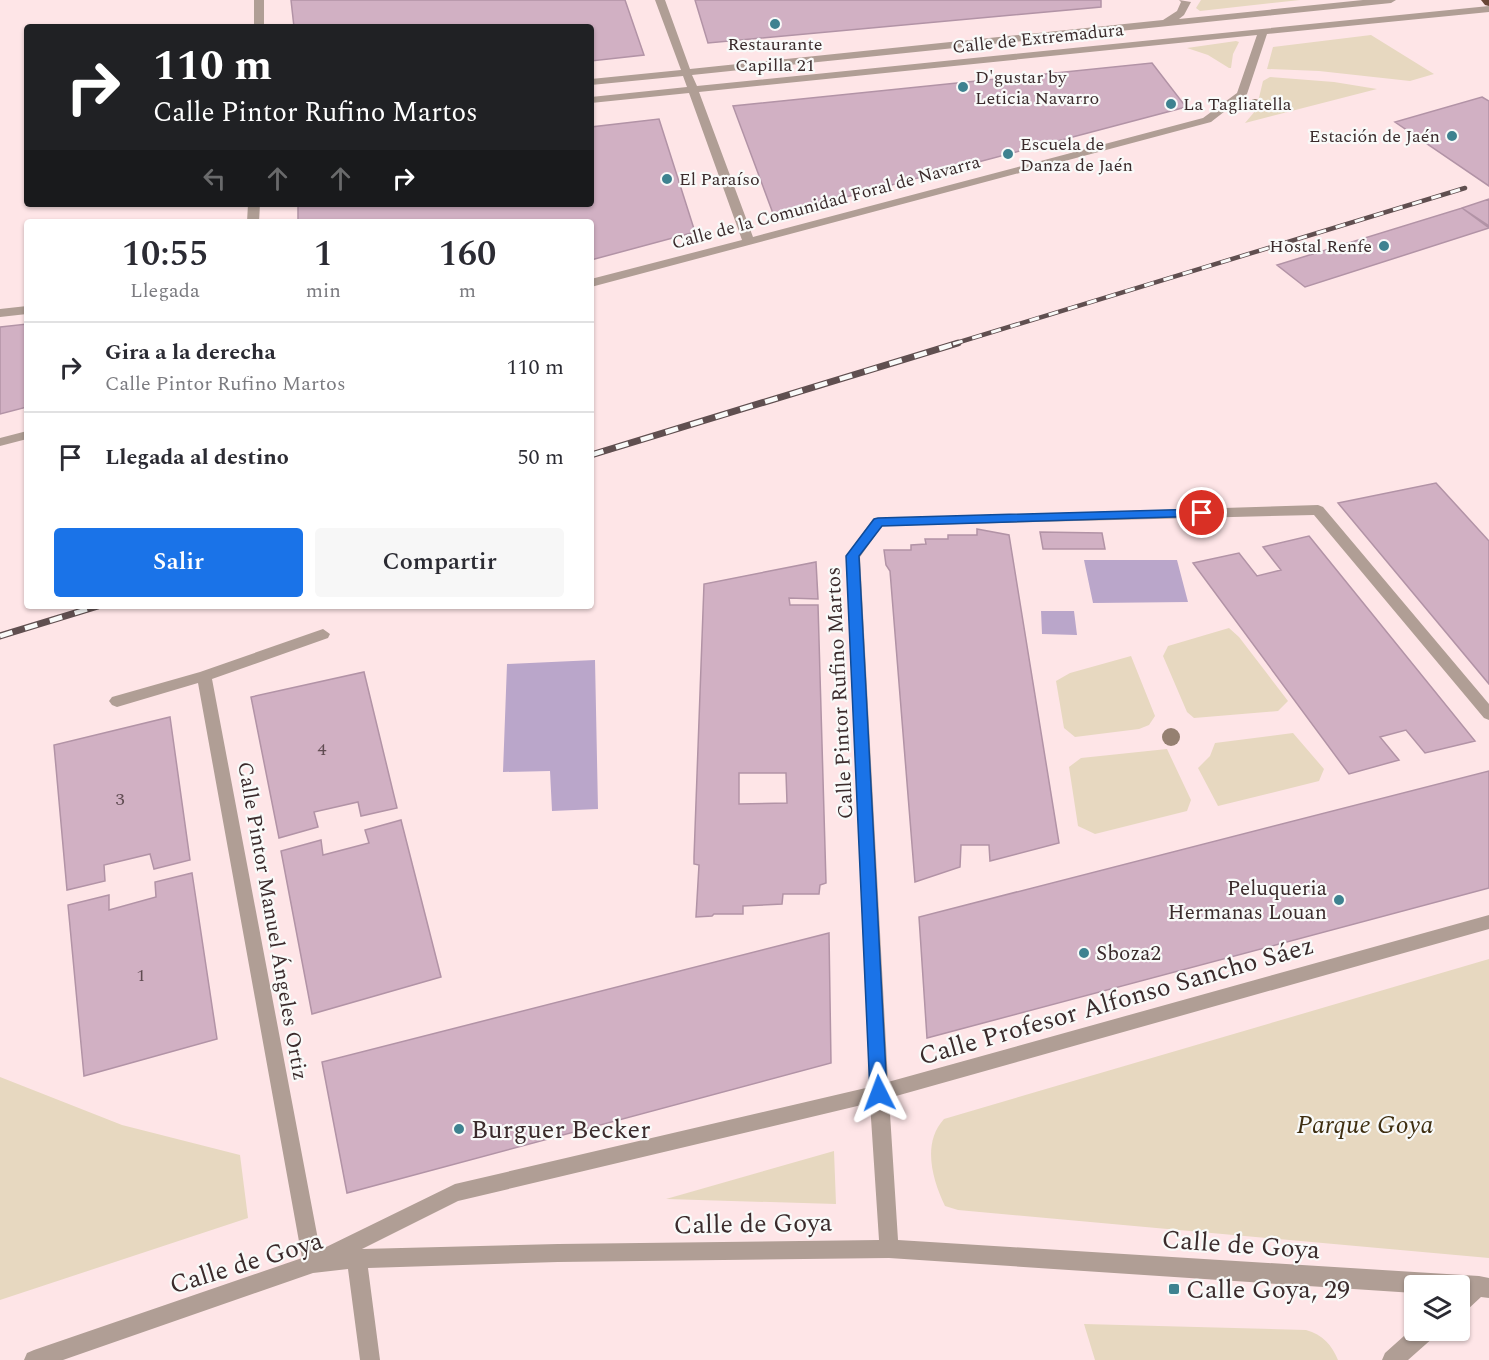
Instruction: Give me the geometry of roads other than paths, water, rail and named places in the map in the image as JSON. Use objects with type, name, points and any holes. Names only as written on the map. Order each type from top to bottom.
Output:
[{"type":"street","points":[[259,0],[259,24]]},
{"type":"street","points":[[660,0],[748,240]]},
{"type":"street","points":[[1165,24],[1181,13],[1186,2],[1184,0]]},
{"type":"street","name":"Calle de Extremadura","points":[[594,82],[1392,0]]},
{"type":"street","name":"Calle de Extremadura","points":[[594,100],[1489,9]]},
{"type":"street","name":"Calle de la Comunidad Foral de Navarra","points":[[594,282],[1207,120],[1242,94],[1263,31]]},
{"type":"street","points":[[0,313],[24,310]]},
{"type":"street","points":[[0,442],[24,436]]},
{"type":"street","name":"Calle Pintor Rufino Martos","points":[[879,1093],[853,556],[878,522],[1318,510],[1489,714]]},
{"type":"street","points":[[117,701],[204,676],[323,634]]},
{"type":"street","name":"Calle Pintor Manuel Ángeles Ortiz","points":[[204,676],[313,1264]]},
{"type":"street","name":"Calle Profesor Alfonso Sancho Sáez","points":[[313,1264],[455,1192],[879,1093],[1489,922]]},
{"type":"street","points":[[879,1093],[888,1249]]},
{"type":"street","name":"Calle de Goya","points":[[34,1360],[313,1264],[357,1259],[558,1253],[888,1249],[1484,1287]]},
{"type":"street","points":[[357,1259],[370,1360]]},
{"type":"street","points":[[1470,1296],[1484,1287]]},
{"type":"street","points":[[1392,1360],[1414,1341]]},
{"type":"railway","points":[[953,344],[1465,188]]},
{"type":"railway","points":[[594,454],[958,343]]},
{"type":"railway","points":[[0,636],[88,609]]},
{"type":"place","name":"Restaurante Capilla 21","points":[[775,24]]},
{"type":"place","name":"D'gustar by Leticia Navarro","points":[[963,87]]},
{"type":"place","name":"La Tagliatella","points":[[1171,104]]},
{"type":"place","name":"Estación de Jaén","points":[[1452,136]]},
{"type":"place","name":"Escuela de Danza de Jaén","points":[[1008,154]]},
{"type":"place","name":"El Paraíso","points":[[667,179]]},
{"type":"place","name":"Hostal Renfe","points":[[1384,246]]},
{"type":"place","name":"Peluqueria Hermanas Louan","points":[[1339,900]]},
{"type":"place","name":"Sboza2","points":[[1084,953]]},
{"type":"place","name":"Burguer Becker","points":[[459,1129]]},
{"type":"place","name":"Calle Goya, 29","points":[[1174,1289]]},
{"type":"park label","name":"Parque Goya","points":[[1365,1124]]}]
